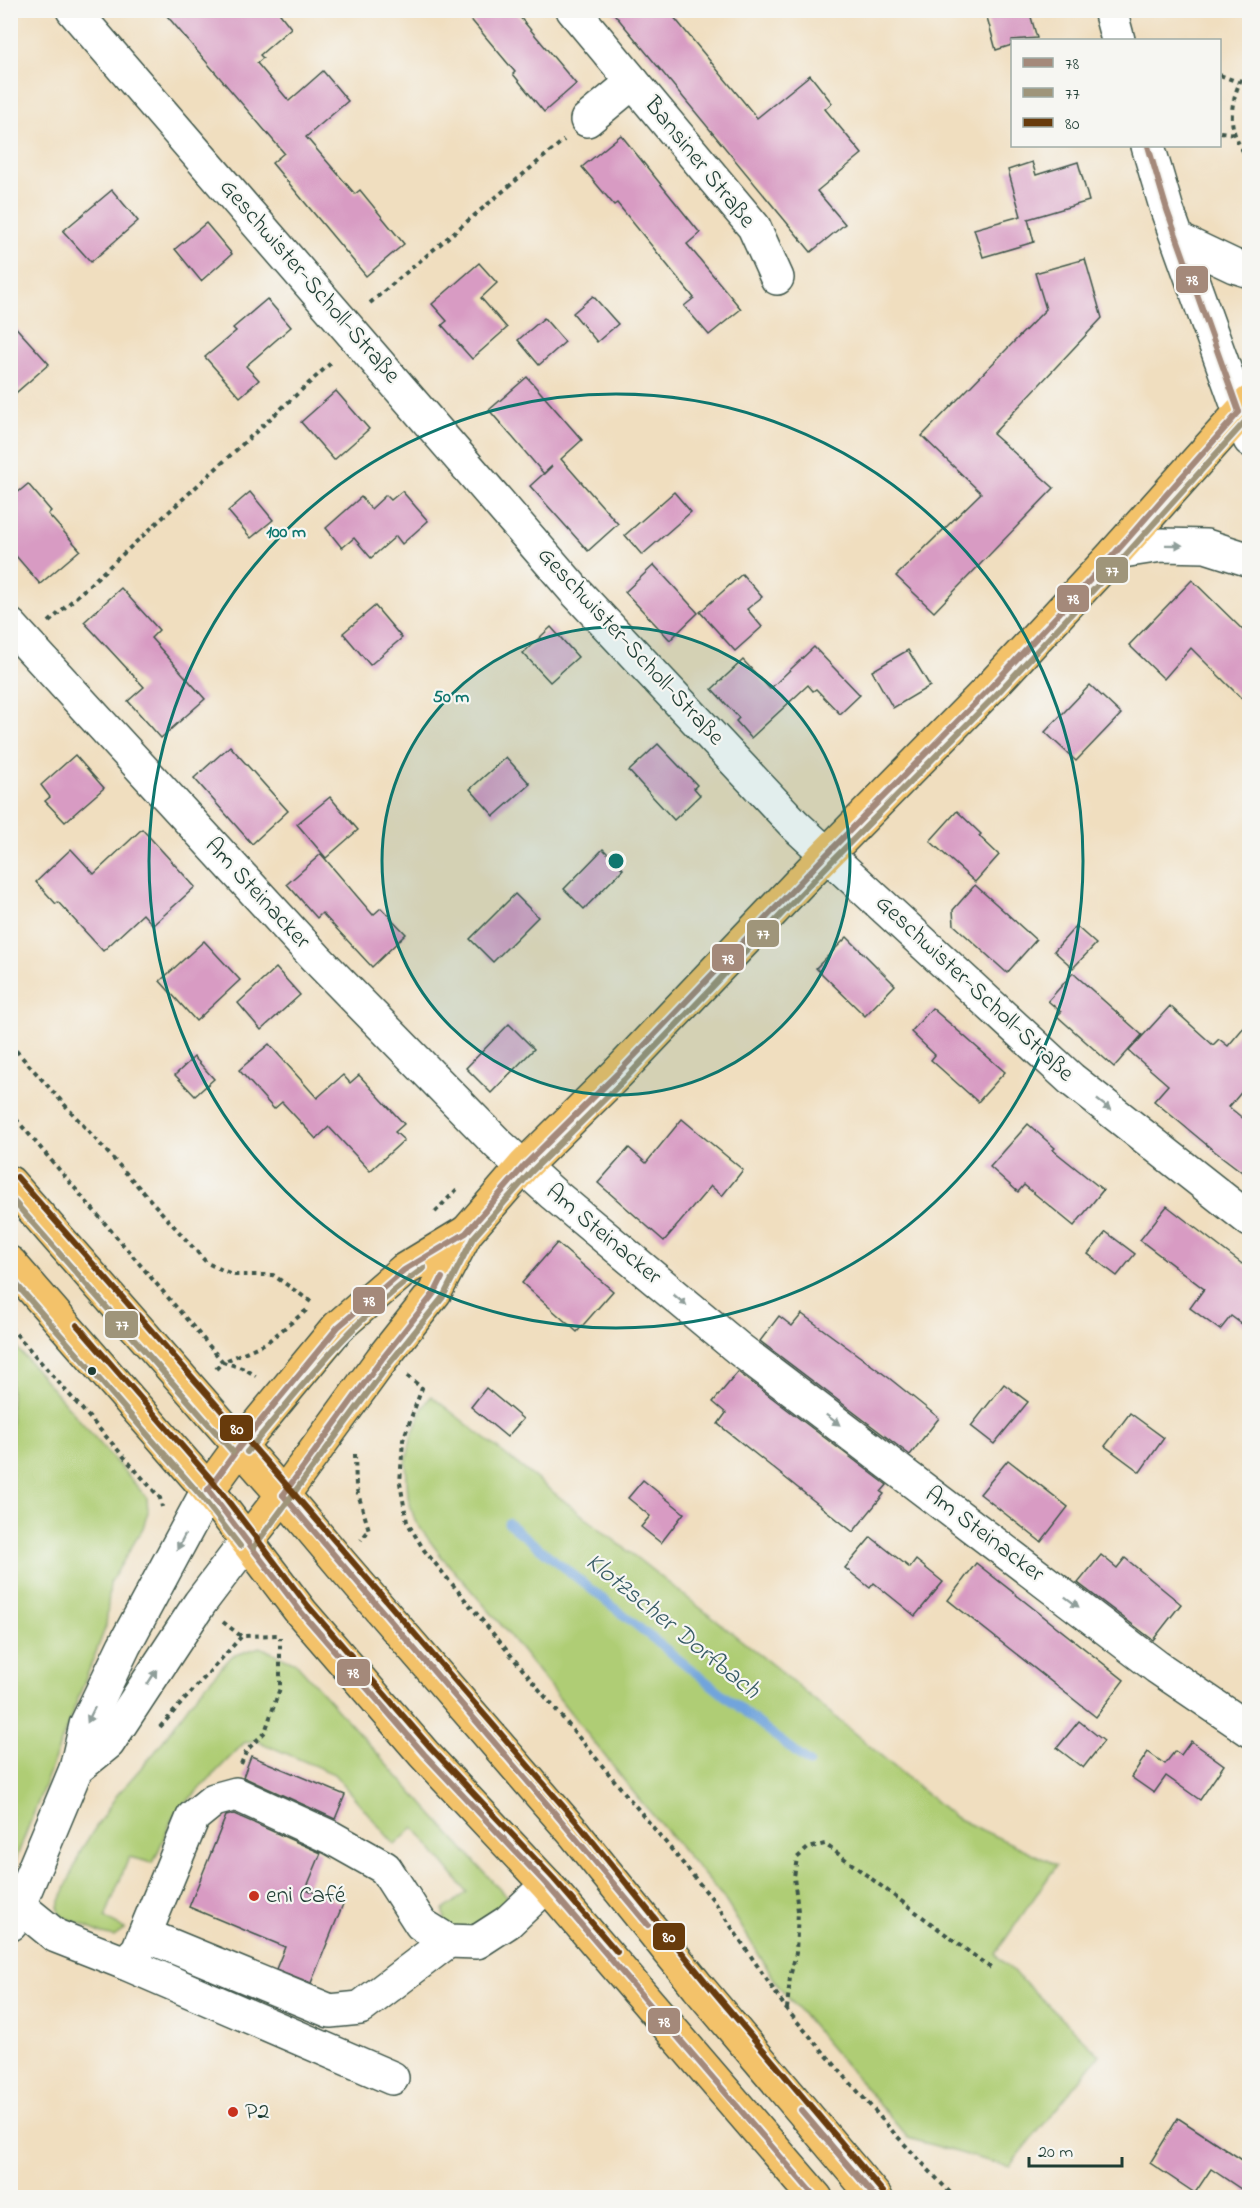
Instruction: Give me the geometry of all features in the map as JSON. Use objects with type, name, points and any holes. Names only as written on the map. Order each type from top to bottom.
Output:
[{"type":"main road","points":[[247,1541],[382,1359],[435,1292],[466,1233],[524,1166],[989,688],[1246,418]]},
{"type":"main road","points":[[10,1183],[574,1833],[698,1987],[876,2198]]},
{"type":"main road","points":[[208,1490],[240,1446],[338,1327],[404,1270],[466,1233]]},
{"type":"main road","points":[[10,1263],[208,1490],[301,1612],[424,1754],[547,1885],[816,2198]]},
{"type":"street","name":"Geschwister-Scholl-Straße","points":[[73,10],[575,591],[795,825],[1071,1079],[1250,1220]]},
{"type":"street","name":"Bansiner Straße","points":[[573,10],[754,227],[777,278]]},
{"type":"street","points":[[1110,10],[1118,39]]},
{"type":"street","name":"Bansiner Straße","points":[[587,120],[633,82]]},
{"type":"street","points":[[1148,147],[1179,240],[1246,418]]},
{"type":"street","points":[[1179,240],[1234,266],[1250,271]]},
{"type":"street","points":[[1116,552],[1162,545],[1206,546],[1250,560]]},
{"type":"street","name":"Am Steinacker","points":[[19,634],[316,958],[498,1144],[552,1193],[739,1349],[1157,1667],[1250,1730]]},
{"type":"street","points":[[208,1490],[124,1646],[86,1725],[76,1769],[14,1916],[56,1936],[125,1963],[392,2078]]},
{"type":"street","points":[[76,1769],[108,1743],[200,1603],[247,1541]]},
{"type":"street","points":[[125,1963],[138,1950],[145,1935],[193,1817],[214,1800],[236,1794],[320,1832],[385,1869],[421,1924],[448,1941],[477,1942],[508,1922],[547,1885]]},
{"type":"street","points":[[145,1935],[330,2011],[360,2008],[448,1941]]},
{"type":"path","points":[[1250,63],[1238,82],[1233,96],[1232,113],[1235,134],[1250,160]]},
{"type":"path","points":[[1221,75],[1238,82]]},
{"type":"path","points":[[19,634],[587,120]]},
{"type":"path","points":[[1221,132],[1235,134]]},
{"type":"path","points":[[10,1044],[207,1263],[234,1275],[273,1275],[314,1304]]},
{"type":"path","points":[[10,1112],[223,1362]]},
{"type":"path","points":[[10,1327],[160,1497],[163,1515]]},
{"type":"path","points":[[404,1374],[422,1389],[403,1440],[400,1483],[407,1522],[424,1550],[714,1901],[787,2010],[894,2133],[955,2198]]},
{"type":"path","points":[[227,1797],[247,1750],[265,1732],[280,1688],[280,1635]]},
{"type":"path","points":[[155,1733],[241,1636]]},
{"type":"path","points":[[787,2010],[790,1977],[796,1953],[798,1911],[794,1877],[797,1858],[808,1848],[825,1844],[992,1969]]},
{"type":"green space","points":[[11,1341],[147,1498],[148,1512],[143,1528],[110,1583],[106,1626],[11,1872]]},
{"type":"green space","points":[[431,1396],[779,1670],[954,1817],[1057,1865],[995,1954],[1100,2055],[1009,2167],[908,2138],[779,1987],[723,1897],[638,1798],[498,1621],[441,1556],[415,1521],[408,1497],[406,1463],[411,1438],[422,1409]]},
{"type":"green space","points":[[260,1647],[296,1663],[511,1902],[480,1930],[446,1929],[444,1910],[467,1892],[414,1827],[395,1845],[334,1774],[255,1740],[244,1743],[174,1815],[153,1863],[129,1857],[105,1918],[125,1929],[114,1937],[61,1916],[58,1906],[82,1848],[117,1795],[155,1752],[194,1698],[232,1656]]},
{"type":"building","points":[[162,10],[277,10],[291,28],[260,55],[263,58],[257,63],[289,101],[323,71],[348,101],[306,137],[355,194],[360,190],[404,244],[366,276],[272,163],[284,153]]},
{"type":"building","points":[[463,10],[514,10],[576,84],[544,112],[513,74],[515,72]]},
{"type":"building","points":[[611,10],[668,10],[757,118],[810,75],[832,103],[825,109],[862,154],[817,191],[845,224],[811,252]]},
{"type":"building","points":[[985,10],[1029,10],[1037,38],[1011,39],[1011,45],[996,50]]},
{"type":"building","points":[[621,135],[700,233],[687,244],[741,309],[709,335],[684,306],[694,298],[617,203],[614,205],[582,167]]},
{"type":"building","points":[[1032,162],[1036,175],[1078,162],[1089,201],[1028,219],[1034,242],[983,257],[974,229],[1021,216],[1008,170]]},
{"type":"building","points":[[112,190],[138,221],[91,262],[63,231]]},
{"type":"building","points":[[206,223],[232,254],[201,281],[175,249]]},
{"type":"building","points":[[1085,259],[1102,318],[993,434],[1054,488],[934,612],[896,576],[981,493],[922,436],[1046,309],[1035,273]]},
{"type":"building","points":[[479,263],[497,283],[481,298],[507,328],[472,359],[442,325],[447,321],[432,304]]},
{"type":"building","points":[[593,296],[618,324],[597,342],[573,313]]},
{"type":"building","points":[[267,299],[291,327],[246,366],[259,380],[240,397],[205,357],[236,331],[233,328]]},
{"type":"building","points":[[544,318],[565,342],[539,365],[518,340]]},
{"type":"building","points":[[10,321],[49,364],[10,398]]},
{"type":"building","points":[[527,377],[582,440],[561,459],[618,524],[588,551],[530,486],[544,474],[489,410]]},
{"type":"building","points":[[336,391],[369,429],[334,460],[301,422]]},
{"type":"building","points":[[28,484],[51,511],[48,514],[80,550],[40,584],[10,549],[10,499]]},
{"type":"building","points":[[402,491],[428,521],[402,544],[396,536],[371,558],[354,538],[342,548],[326,528],[361,497],[371,509],[386,495],[391,500]]},
{"type":"building","points":[[250,492],[273,520],[251,538],[228,511]]},
{"type":"building","points":[[674,492],[691,512],[642,555],[625,535]]},
{"type":"building","points":[[654,565],[698,613],[670,640],[625,592]]},
{"type":"building","points":[[742,574],[762,597],[747,609],[762,627],[735,651],[700,612]]},
{"type":"building","points":[[1192,580],[1250,637],[1250,707],[1191,648],[1164,679],[1129,645]]},
{"type":"building","points":[[121,588],[159,630],[151,638],[205,699],[161,738],[128,701],[144,687],[84,622]]},
{"type":"building","points":[[375,606],[402,638],[370,665],[343,633]]},
{"type":"building","points":[[551,627],[578,657],[550,682],[523,653]]},
{"type":"building","points":[[814,647],[860,695],[840,714],[816,689],[813,691],[808,685],[751,738],[736,721],[739,718],[712,689],[743,660],[770,689]]},
{"type":"building","points":[[908,650],[930,686],[893,708],[872,671]]},
{"type":"building","points":[[1090,685],[1121,714],[1076,761],[1045,732]]},
{"type":"building","points":[[658,744],[697,785],[694,788],[700,795],[674,820],[629,771]]},
{"type":"building","points":[[230,746],[288,811],[252,844],[194,778]]},
{"type":"building","points":[[75,755],[104,788],[65,822],[45,801],[50,797],[41,785]]},
{"type":"building","points":[[506,757],[530,784],[494,816],[470,789]]},
{"type":"building","points":[[330,797],[358,830],[326,858],[297,824]]},
{"type":"building","points":[[957,811],[999,855],[975,882],[930,841]]},
{"type":"building","points":[[142,829],[195,887],[153,925],[143,914],[103,951],[58,902],[56,904],[36,882],[71,849],[94,874]]},
{"type":"building","points":[[603,849],[623,869],[584,909],[564,889]]},
{"type":"building","points":[[321,854],[373,915],[381,908],[406,934],[372,967],[322,913],[317,918],[287,884]]},
{"type":"building","points":[[975,885],[1036,940],[1007,973],[954,925],[953,910]]},
{"type":"building","points":[[515,894],[538,917],[493,962],[470,939]]},
{"type":"building","points":[[1076,926],[1096,944],[1073,968],[1054,951]]},
{"type":"building","points":[[847,937],[895,985],[865,1016],[816,968]]},
{"type":"building","points":[[204,941],[240,980],[196,1021],[160,981]]},
{"type":"building","points":[[276,968],[300,995],[261,1030],[238,1003]]},
{"type":"building","points":[[1073,973],[1142,1035],[1114,1067],[1057,1016],[1061,1012],[1048,1001]]},
{"type":"building","points":[[1170,1006],[1213,1045],[1219,1039],[1228,1046],[1250,1020],[1250,1082],[1229,1107],[1250,1124],[1250,1178],[1154,1101],[1168,1085],[1129,1051]]},
{"type":"building","points":[[932,1008],[1005,1072],[978,1102],[931,1060],[935,1055],[911,1032]]},
{"type":"building","points":[[509,1024],[534,1049],[491,1093],[466,1068]]},
{"type":"building","points":[[269,1044],[317,1098],[343,1075],[350,1083],[359,1075],[404,1124],[395,1132],[404,1140],[370,1171],[329,1127],[316,1139],[282,1102],[274,1109],[239,1070]]},
{"type":"building","points":[[194,1057],[214,1079],[195,1096],[175,1075]]},
{"type":"building","points":[[682,1119],[743,1170],[722,1196],[711,1186],[664,1241],[598,1183],[629,1148],[646,1163]]},
{"type":"building","points":[[1028,1124],[1055,1148],[1053,1150],[1103,1190],[1074,1226],[1024,1185],[1018,1192],[990,1167]]},
{"type":"building","points":[[1167,1206],[1250,1270],[1250,1330],[1231,1316],[1220,1330],[1190,1308],[1204,1289],[1140,1240]]},
{"type":"building","points":[[1106,1232],[1135,1254],[1117,1276],[1088,1254]]},
{"type":"building","points":[[557,1243],[613,1291],[577,1332],[522,1283]]},
{"type":"building","points":[[802,1314],[939,1418],[910,1455],[760,1341],[779,1316],[792,1326]]},
{"type":"building","points":[[738,1372],[887,1485],[881,1492],[884,1494],[853,1532],[718,1424],[726,1413],[713,1402]]},
{"type":"building","points":[[1004,1384],[1028,1402],[994,1444],[971,1426]]},
{"type":"building","points":[[486,1388],[523,1419],[507,1437],[471,1407]]},
{"type":"building","points":[[1130,1413],[1164,1438],[1140,1472],[1105,1446]]},
{"type":"building","points":[[1008,1460],[1068,1507],[1041,1542],[980,1494]]},
{"type":"building","points":[[643,1480],[684,1513],[661,1543],[641,1527],[650,1516],[628,1498]]},
{"type":"building","points":[[871,1537],[910,1568],[916,1560],[943,1582],[915,1616],[874,1583],[870,1588],[845,1568]]},
{"type":"building","points":[[1101,1555],[1117,1568],[1125,1558],[1181,1604],[1153,1640],[1078,1583]]},
{"type":"building","points":[[976,1563],[1124,1680],[1096,1717],[948,1600]]},
{"type":"building","points":[[1079,1721],[1104,1741],[1083,1768],[1057,1748]]},
{"type":"building","points":[[1191,1741],[1224,1765],[1200,1800],[1166,1776],[1154,1793],[1131,1777],[1148,1752],[1165,1764],[1175,1751],[1181,1755]]},
{"type":"building","points":[[251,1756],[345,1795],[335,1819],[243,1777]]},
{"type":"building","points":[[234,1814],[321,1853],[306,1889],[343,1904],[311,1983],[276,1969],[285,1947],[189,1907],[226,1816]]},
{"type":"building","points":[[1178,2118],[1250,2165],[1250,2195],[1211,2169],[1195,2193],[1150,2163]]},
{"type":"waterway","name":"Klotzscher Dorfbach","points":[[508,1523],[809,1763]]},
{"type":"transit line","name":"78","points":[[1148,147],[1167,210],[1239,412]]},
{"type":"transit line","name":"78","points":[[208,1490],[240,1446],[338,1327],[404,1270],[466,1233],[524,1166],[617,1074],[827,854],[989,689],[1116,552],[1239,412]]},
{"type":"transit line","name":"77","points":[[254,1547],[389,1364],[443,1297],[473,1238],[531,1172],[624,1080],[833,860],[996,695],[1250,416]]},
{"type":"transit line","name":"80","points":[[17,1177],[581,1827],[705,1981],[883,2192]]},
{"type":"transit line","name":"77","points":[[10,1197],[233,1452]]},
{"type":"transit line","name":"77","points":[[247,1452],[308,1378],[351,1331],[398,1288],[424,1268]]},
{"type":"transit line","name":"77","points":[[10,1277],[201,1496],[240,1546]]},
{"type":"transit line","name":"78","points":[[283,1495],[382,1359],[435,1292],[442,1278]]},
{"type":"transit line","name":"80","points":[[77,1325],[215,1484],[308,1606],[431,1748],[554,1879],[617,1952]]},
{"type":"transit line","name":"78","points":[[208,1490],[301,1612],[424,1754],[547,1885],[816,2198]]},
{"type":"transit line","name":"78","points":[[283,1495],[648,1925]]},
{"type":"transit line","name":"78","points":[[801,2110],[876,2198]]},
{"type":"place","name":"eni Café","points":[[254,1896]]},
{"type":"place","name":"P2","points":[[233,2112]]}]
